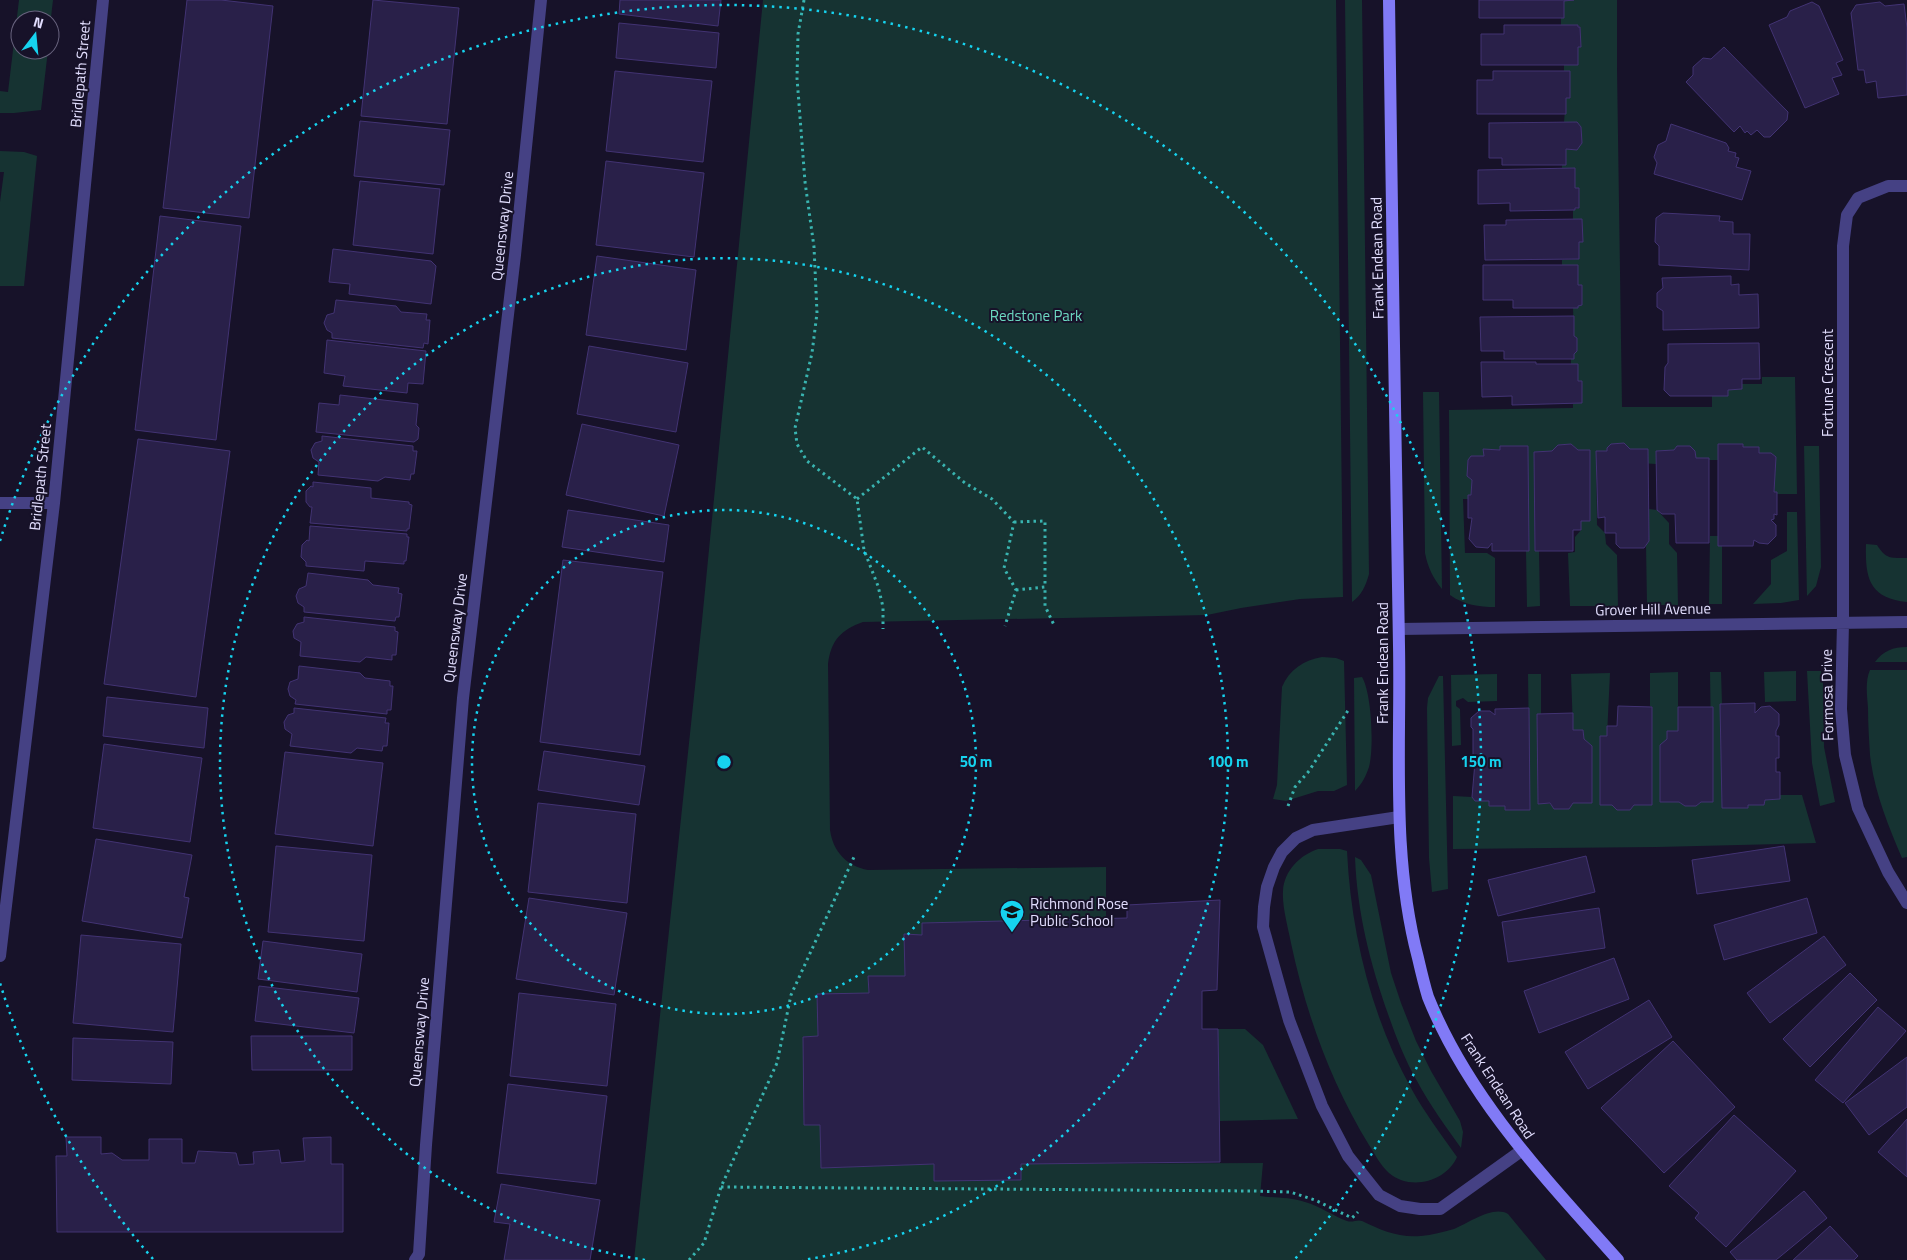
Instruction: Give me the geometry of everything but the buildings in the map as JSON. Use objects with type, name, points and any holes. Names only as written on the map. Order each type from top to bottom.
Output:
[{"type":"street","name":"Bridlepath Street","points":[[0,956],[54,503],[103,0]]},
{"type":"street","name":"Queensway Drive","points":[[415,1260],[419,1254],[426,1145],[463,698],[516,254],[541,0]]},
{"type":"street","name":"Frank Endean Road","points":[[1390,0],[1399,629],[1399,817],[1402,877],[1411,934],[1427,994],[1453,1051],[1493,1113],[1521,1151],[1618,1260]]},
{"type":"street","name":"Fortune Crescent","points":[[1843,623],[1843,246],[1847,215],[1858,198],[1888,186],[1907,186]]},
{"type":"street","points":[[0,503],[54,503]]},
{"type":"street","name":"Grover Hill Avenue","points":[[1399,629],[1907,622]]},
{"type":"street","name":"Formosa Drive","points":[[1843,623],[1841,709],[1844,754],[1858,808],[1888,872],[1907,903]]},
{"type":"street","points":[[1399,817],[1313,830],[1296,838],[1282,852],[1267,887],[1263,927],[1289,1020],[1322,1106],[1348,1156],[1379,1195],[1400,1206],[1440,1209],[1521,1151]]},
{"type":"path","points":[[804,0],[798,34],[797,78],[805,182],[814,247],[817,313],[812,352],[795,428],[797,444],[807,461],[857,499],[864,550],[878,586],[883,607],[883,629]]},
{"type":"path","points":[[857,499],[922,447],[965,483],[992,499],[1014,522],[1044,521],[1045,606],[1054,625]]},
{"type":"path","points":[[1005,626],[1016,590],[1004,568],[1014,522]]},
{"type":"path","points":[[1016,590],[1045,587]]},
{"type":"path","points":[[1288,806],[1295,787],[1308,771],[1349,709]]},
{"type":"path","points":[[689,1260],[704,1242],[721,1187],[777,1063],[791,994],[854,857]]},
{"type":"path","points":[[721,1187],[1290,1192],[1315,1200],[1352,1218],[1358,1212]]},
{"type":"green space","points":[[19,0],[53,0],[52,10],[18,10]]},
{"type":"green space","name":"Redstone Park","points":[[763,0],[1336,0],[1343,597],[1300,599],[1207,615],[863,622],[843,632],[838,637],[829,656],[828,664],[830,830],[834,845],[842,857],[860,868],[868,870],[1106,867],[1106,919],[922,924],[922,935],[904,934],[905,976],[868,976],[869,993],[817,994],[818,1036],[803,1037],[804,1125],[820,1125],[821,1168],[934,1164],[934,1181],[1021,1180],[1021,1164],[1263,1163],[1260,1196],[1300,1200],[1347,1221],[1360,1221],[1390,1233],[1405,1236],[1429,1235],[1454,1229],[1488,1213],[1502,1212],[1508,1214],[1546,1260],[634,1260],[702,621]]},
{"type":"green space","points":[[1345,0],[1362,0],[1369,574],[1363,590],[1352,602]]},
{"type":"green space","points":[[1617,0],[1622,407],[1712,407],[1712,396],[1728,390],[1742,389],[1742,384],[1762,384],[1762,377],[1795,377],[1797,494],[1777,494],[1777,492],[1774,492],[1776,457],[1771,453],[1759,453],[1759,447],[1743,447],[1743,444],[1718,444],[1718,460],[1696,458],[1695,451],[1690,446],[1674,450],[1656,451],[1656,464],[1596,451],[1597,525],[1605,533],[1606,544],[1617,555],[1618,606],[1570,606],[1568,553],[1575,552],[1575,537],[1581,530],[1581,521],[1590,520],[1590,450],[1578,450],[1571,444],[1558,445],[1552,451],[1534,452],[1535,551],[1539,551],[1540,606],[1527,607],[1526,551],[1529,551],[1528,446],[1500,446],[1500,450],[1484,449],[1484,456],[1472,456],[1468,460],[1467,476],[1472,480],[1471,495],[1468,499],[1463,499],[1465,553],[1487,553],[1495,558],[1495,607],[1477,606],[1450,595],[1449,410],[1573,408],[1573,404],[1578,403],[1578,364],[1571,364],[1571,359],[1574,359],[1574,354],[1577,351],[1577,338],[1574,336],[1573,308],[1578,308],[1578,306],[1582,305],[1582,285],[1578,285],[1578,265],[1562,265],[1562,260],[1579,259],[1579,242],[1583,241],[1582,219],[1573,219],[1573,210],[1579,208],[1579,188],[1575,188],[1562,169],[1562,165],[1566,165],[1566,149],[1577,149],[1582,143],[1581,127],[1576,122],[1564,122],[1566,98],[1570,98],[1569,71],[1564,71],[1564,65],[1578,65],[1578,47],[1581,47],[1580,27],[1578,25],[1561,25],[1561,18],[1564,17],[1564,1]]},
{"type":"green space","points":[[12,60],[47,60],[41,110],[0,113],[0,91],[8,92]]},
{"type":"green space","points":[[0,151],[24,152],[37,156],[24,286],[0,286],[0,202],[4,172],[0,172]]},
{"type":"green space","points":[[1423,392],[1439,392],[1442,589],[1431,572],[1425,553]]},
{"type":"green space","points":[[1804,446],[1819,446],[1821,567],[1816,586],[1807,596]]},
{"type":"green space","points":[[1649,509],[1657,510],[1669,523],[1669,544],[1677,553],[1678,605],[1647,605],[1646,544],[1649,540]]},
{"type":"green space","points":[[1787,512],[1797,512],[1799,600],[1753,604],[1771,584],[1771,560],[1787,551]]},
{"type":"green space","points":[[1710,536],[1718,536],[1718,545],[1722,546],[1722,604],[1709,604]]},
{"type":"green space","points":[[1866,544],[1877,545],[1889,557],[1907,558],[1907,602],[1884,596],[1872,584],[1867,567]]},
{"type":"green space","points":[[1907,647],[1907,662],[1875,662],[1889,650]]},
{"type":"green space","points":[[1322,657],[1336,658],[1344,661],[1347,785],[1334,791],[1318,791],[1286,801],[1273,799],[1277,785],[1282,687],[1293,671],[1303,663]]},
{"type":"green space","points":[[1870,670],[1907,670],[1907,857],[1902,858],[1882,808],[1872,768],[1867,688]]},
{"type":"green space","points":[[1796,671],[1796,701],[1765,702],[1764,672]]},
{"type":"green space","points":[[1807,671],[1821,671],[1823,683],[1824,747],[1835,802],[1820,806],[1812,763]]},
{"type":"green space","points":[[1678,672],[1678,731],[1667,731],[1667,739],[1679,802],[1685,806],[1696,806],[1701,802],[1712,802],[1710,672],[1721,672],[1722,808],[1748,808],[1748,805],[1764,805],[1765,800],[1780,799],[1780,795],[1802,795],[1816,843],[1453,849],[1453,796],[1472,797],[1475,801],[1489,801],[1489,806],[1505,806],[1505,810],[1530,810],[1528,674],[1541,674],[1541,714],[1537,714],[1538,803],[1550,804],[1555,809],[1569,809],[1573,803],[1592,803],[1592,746],[1584,739],[1583,730],[1573,730],[1571,674],[1610,673],[1607,736],[1600,736],[1600,805],[1612,805],[1617,810],[1630,810],[1634,805],[1652,805],[1650,673]]},
{"type":"green space","points":[[1497,674],[1497,701],[1468,702],[1463,698],[1456,701],[1456,706],[1460,709],[1461,745],[1452,746],[1451,675]]},
{"type":"green space","points":[[1439,676],[1443,676],[1448,889],[1432,892],[1429,858],[1427,708],[1428,698]]},
{"type":"green space","points":[[1362,677],[1370,708],[1371,758],[1365,777],[1355,791],[1354,678]]},
{"type":"green space","points":[[1318,849],[1340,849],[1347,851],[1349,882],[1358,943],[1374,1003],[1397,1061],[1416,1097],[1457,1157],[1445,1173],[1436,1178],[1427,1181],[1407,1182],[1389,1173],[1380,1163],[1343,1097],[1312,1022],[1291,943],[1284,910],[1283,891],[1286,877],[1294,865],[1305,855]]},
{"type":"green space","points":[[1355,857],[1361,860],[1371,875],[1391,973],[1416,1041],[1460,1121],[1463,1132],[1461,1148],[1417,1081],[1391,1023],[1365,937],[1358,898]]},
{"type":"green space","points":[[1218,1029],[1245,1029],[1263,1045],[1298,1119],[1220,1121]]},
{"type":"place","name":"Richmond Rose Public School","points":[[1012,933]]}]
